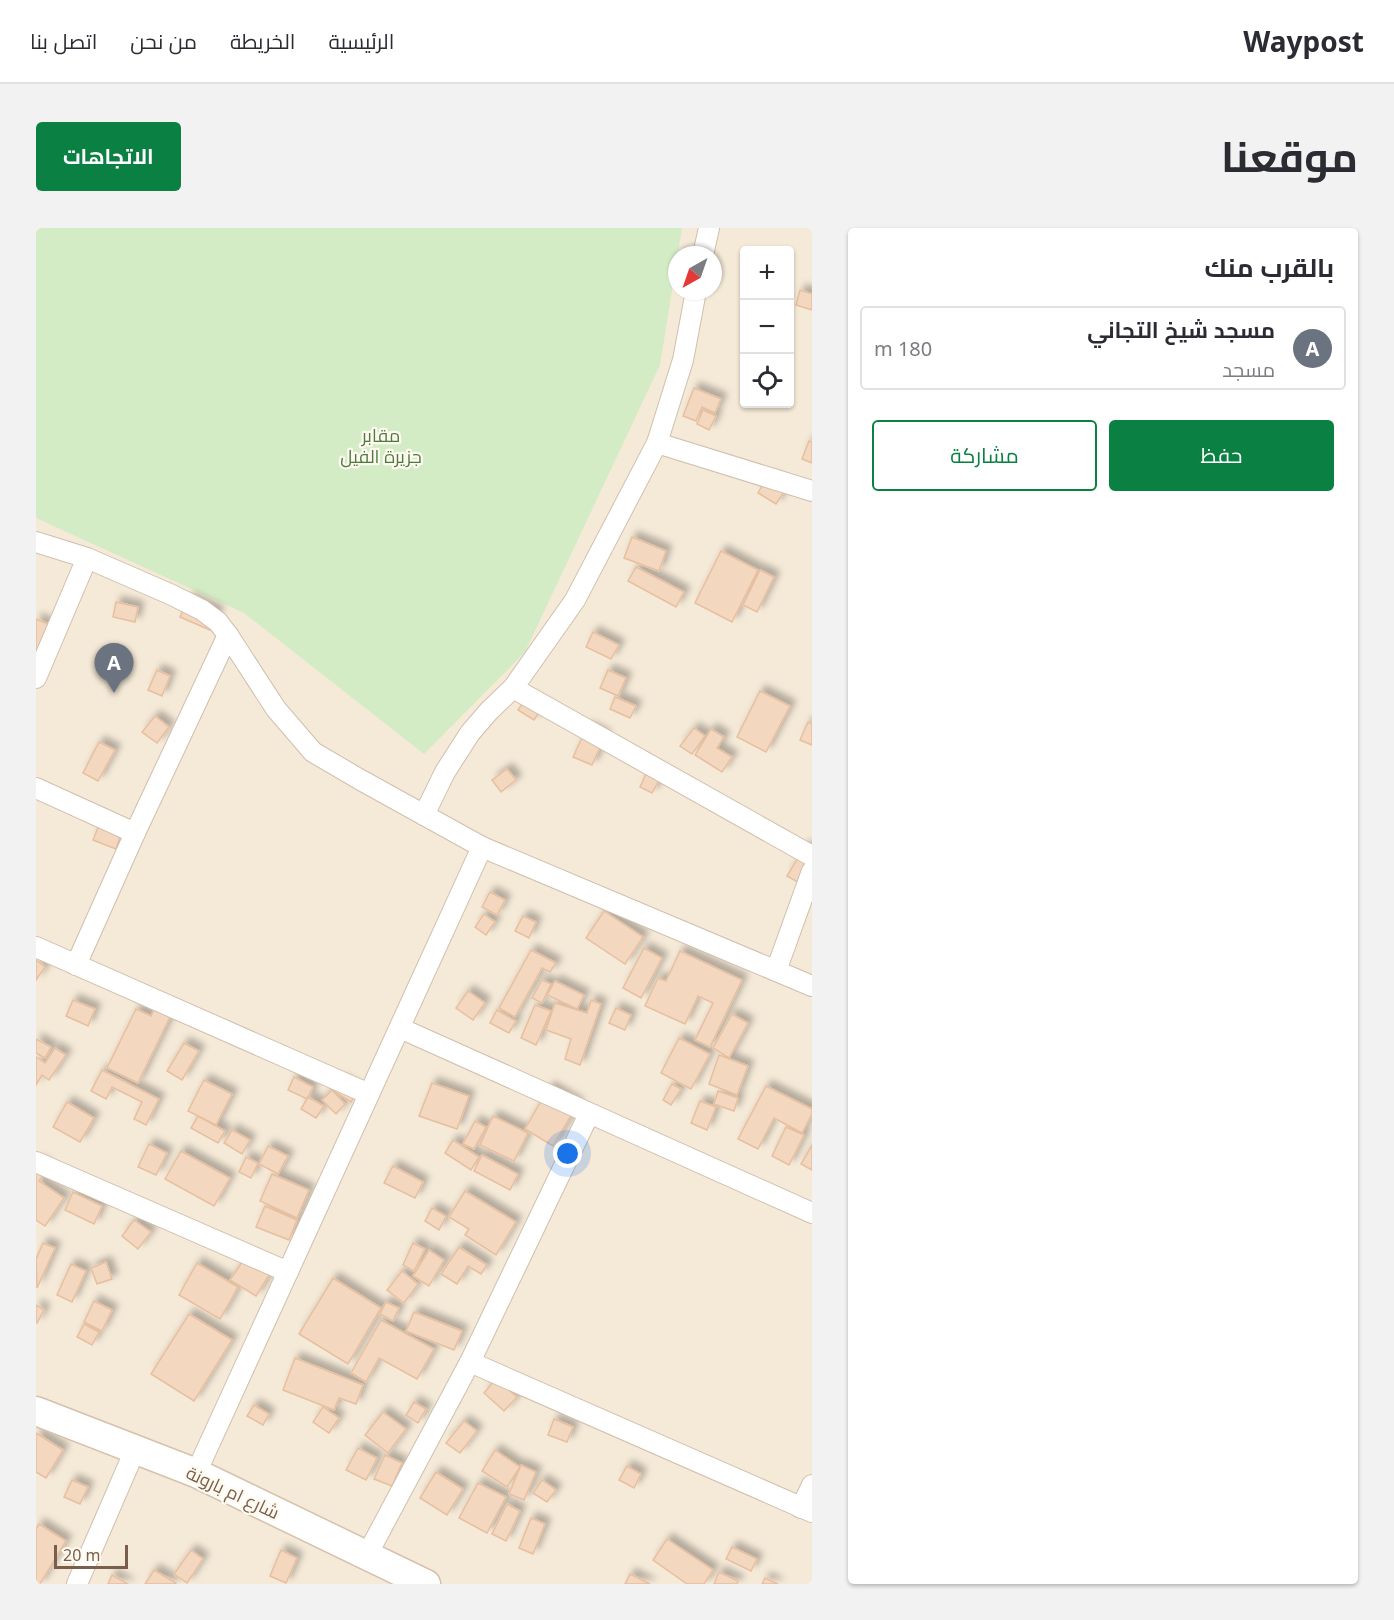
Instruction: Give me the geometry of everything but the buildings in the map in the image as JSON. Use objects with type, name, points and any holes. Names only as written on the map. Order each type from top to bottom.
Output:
[{"type":"street","points":[[705,246],[709,228]]},
{"type":"street","points":[[424,815],[445,772],[470,733],[513,688],[574,600],[657,443],[683,360],[694,300]]},
{"type":"street","points":[[657,443],[812,491]]},
{"type":"street","points":[[36,542],[87,558],[172,595],[202,610],[218,622],[276,709],[313,752],[482,848],[812,986]]},
{"type":"street","points":[[36,678],[87,558]]},
{"type":"street","points":[[76,965],[228,635]]},
{"type":"street","points":[[513,688],[812,856]]},
{"type":"street","points":[[36,788],[135,833]]},
{"type":"street","points":[[196,1473],[482,848]]},
{"type":"street","points":[[776,971],[812,871]]},
{"type":"street","points":[[36,947],[369,1094]]},
{"type":"street","points":[[400,1028],[812,1213]]},
{"type":"street","points":[[367,1555],[470,1362],[589,1114]]},
{"type":"street","points":[[36,1162],[288,1272]]},
{"type":"street","points":[[470,1362],[807,1510],[812,1485]]},
{"type":"street","name":"شارع ام بارونة","points":[[36,1411],[196,1473],[426,1584]]},
{"type":"street","points":[[77,1584],[135,1450]]},
{"type":"shaded area","points":[[36,228],[812,228],[812,1584],[36,1584]]},
{"type":"green space","name":"مقابر جزيرة الفيل","points":[[36,228],[682,228],[679,246],[668,246],[668,300],[670,300],[660,365],[525,652],[424,754],[244,613],[36,518]]},
{"type":"place","name":"مسجد شيخ التجاني","points":[[114,693]]}]
